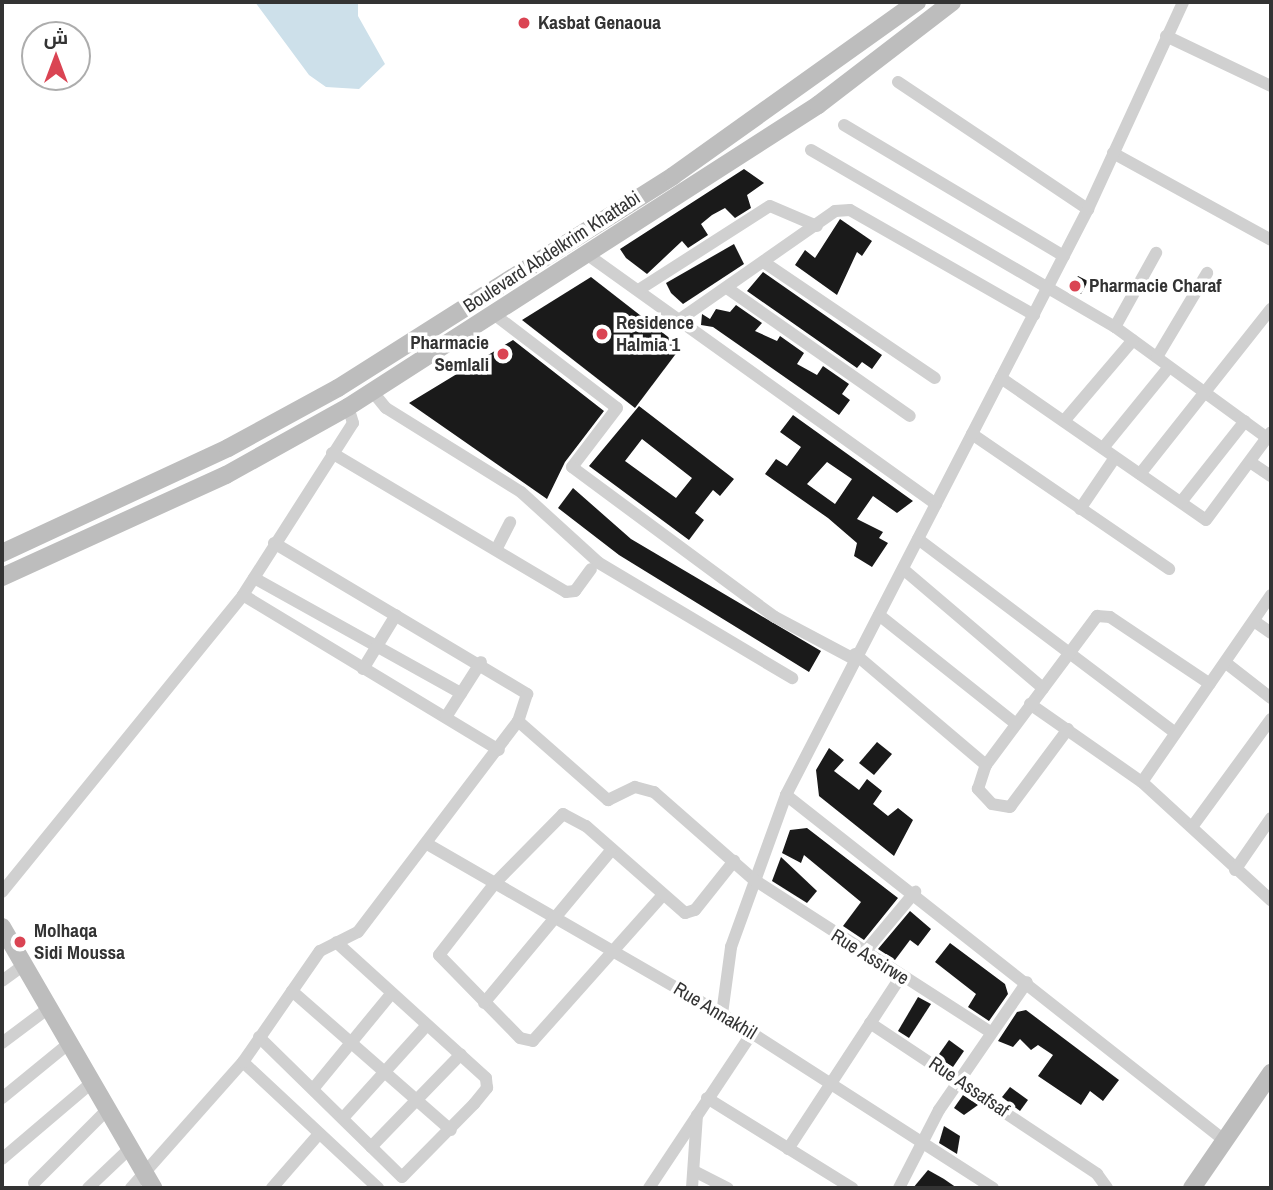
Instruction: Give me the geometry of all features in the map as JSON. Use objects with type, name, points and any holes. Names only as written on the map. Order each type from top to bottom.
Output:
[{"type":"street","name":"Boulevard Abdelkrim Khattabi","points":[[2,553],[228,448],[338,387],[660,184],[917,2]]},
{"type":"street","name":"Boulevard Abdelkrim Khattabi","points":[[2,577],[226,475],[348,407],[638,223],[818,104],[952,2]]},
{"type":"street","points":[[722,1014],[728,958],[753,879],[786,795],[853,656],[903,569],[1088,209],[1183,2]]},
{"type":"street","points":[[1166,36],[1271,86]]},
{"type":"street","points":[[898,82],[1088,209]]},
{"type":"street","points":[[844,125],[1064,256]]},
{"type":"street","points":[[811,150],[1046,290],[1115,327],[1245,421],[1269,435],[1206,520],[1114,459],[1103,448],[1001,378]]},
{"type":"street","points":[[1113,153],[1271,240]]},
{"type":"street","points":[[638,223],[672,194],[668,184],[660,184]]},
{"type":"street","points":[[640,289],[770,206],[817,226]]},
{"type":"street","points":[[679,320],[765,263],[835,211],[862,214],[1034,314]]},
{"type":"street","points":[[1115,327],[1156,253]]},
{"type":"street","points":[[588,255],[640,289],[679,320],[936,504]]},
{"type":"street","points":[[765,263],[935,378]]},
{"type":"street","points":[[1157,357],[1207,273]]},
{"type":"street","points":[[727,288],[910,416]]},
{"type":"street","points":[[1140,474],[1271,309]]},
{"type":"street","points":[[495,315],[617,408],[572,467],[775,617],[853,656],[986,765]]},
{"type":"street","points":[[1064,421],[1133,340]]},
{"type":"street","points":[[1103,448],[1169,367]]},
{"type":"street","points":[[372,391],[386,408],[521,492],[599,563],[792,678]]},
{"type":"street","points":[[2,892],[243,595],[353,423],[348,407]]},
{"type":"street","points":[[1181,502],[1245,421]]},
{"type":"street","points":[[972,434],[1169,569]]},
{"type":"street","points":[[332,453],[497,548],[566,592],[575,591],[591,569]]},
{"type":"street","points":[[1080,509],[1114,459]]},
{"type":"street","points":[[1250,462],[1271,476]]},
{"type":"street","points":[[497,548],[510,522]]},
{"type":"street","points":[[918,539],[1175,733]]},
{"type":"street","points":[[131,1188],[148,1181],[243,1062],[320,951],[358,932],[429,845],[499,750],[517,722],[528,696],[481,662],[274,543]]},
{"type":"street","points":[[903,569],[1043,688]]},
{"type":"street","points":[[254,578],[375,649],[461,692]]},
{"type":"street","points":[[243,595],[499,750]]},
{"type":"street","points":[[1143,782],[1271,596]]},
{"type":"street","points":[[363,670],[396,615]]},
{"type":"street","points":[[878,615],[1016,723]]},
{"type":"street","points":[[1068,729],[1007,809],[978,789],[986,765],[1092,619],[1103,615],[1210,684]]},
{"type":"street","points":[[1254,621],[1271,633]]},
{"type":"street","points":[[446,717],[481,662]]},
{"type":"street","points":[[1226,663],[1271,698]]},
{"type":"street","points":[[1030,704],[1143,782],[1235,870],[1271,900]]},
{"type":"street","points":[[1192,827],[1271,719]]},
{"type":"street","name":"Rue Assirwe","points":[[517,722],[608,800],[644,787],[753,879],[990,1032]]},
{"type":"street","points":[[786,795],[915,892],[1224,1140]]},
{"type":"street","points":[[662,897],[533,1041],[520,1038],[439,953],[495,883],[563,814],[586,826],[610,852],[662,897],[690,914],[734,861]]},
{"type":"street","points":[[1235,870],[1271,818]]},
{"type":"street","name":"Rue Annakhil","points":[[429,845],[722,1014],[993,1188]]},
{"type":"street","points":[[484,1003],[610,852]]},
{"type":"street","points":[[864,953],[915,892]]},
{"type":"street","points":[[2,927],[89,1085],[127,1151],[148,1181]]},
{"type":"street","points":[[259,1037],[404,1177],[451,1130],[488,1085],[461,1054],[391,994],[337,942]]},
{"type":"street","points":[[2,981],[23,966]]},
{"type":"street","points":[[788,1149],[901,976]]},
{"type":"street","points":[[899,1188],[958,1080],[1027,982]]},
{"type":"street","points":[[292,992],[420,1100],[451,1130]]},
{"type":"street","points":[[313,1089],[391,994]]},
{"type":"street","points":[[2,1043],[46,1010]]},
{"type":"street","name":"Rue Assafsaf","points":[[870,1023],[1104,1179],[1107,1188]]},
{"type":"street","points":[[343,1118],[427,1026]]},
{"type":"street","points":[[649,1188],[752,1033]]},
{"type":"street","points":[[2,1098],[67,1045]]},
{"type":"street","points":[[371,1147],[420,1100],[461,1054]]},
{"type":"street","points":[[243,1062],[378,1188]]},
{"type":"street","points":[[1192,1188],[1271,1073]]},
{"type":"street","points":[[2,1159],[89,1085]]},
{"type":"street","points":[[707,1098],[852,1188]]},
{"type":"street","points":[[34,1183],[105,1112]]},
{"type":"street","points":[[692,1188],[697,1115]]},
{"type":"street","points":[[272,1188],[319,1134]]},
{"type":"street","points":[[88,1188],[127,1151]]},
{"type":"street","points":[[695,1171],[728,1188]]},
{"type":"water","points":[[255,2],[358,2],[358,16],[385,64],[359,89],[326,87],[309,75]]},
{"type":"building","points":[[744,169],[764,183],[747,195],[751,208],[735,218],[725,208],[712,215],[701,224],[708,235],[688,248],[682,241],[647,274],[626,258],[620,249]]},
{"type":"building","points":[[840,219],[872,241],[862,256],[857,252],[837,295],[795,265],[805,250],[815,258]]},
{"type":"building","points":[[734,244],[744,264],[683,304],[671,293],[666,283]]},
{"type":"building","points":[[763,272],[882,355],[872,369],[862,362],[857,368],[747,291]]},
{"type":"building","points":[[1078,276],[1088,281],[1081,294],[1071,289]]},
{"type":"building","name":"Residence Halmia 1","points":[[591,277],[681,347],[635,408],[522,320]]},
{"type":"building","points":[[736,305],[762,323],[755,331],[777,341],[780,336],[804,353],[797,364],[817,375],[823,366],[849,384],[842,394],[850,400],[839,415],[713,327],[701,325],[702,314],[710,319],[716,309],[730,312]]},
{"type":"building","points":[[513,340],[604,411],[565,462],[547,499],[409,403]]},
{"type":"building","points":[[639,406],[734,479],[720,496],[713,490],[695,513],[704,520],[689,540],[589,466]],"holes":[[[642,439],[692,478],[676,498],[625,461]]]},
{"type":"building","points":[[793,415],[913,501],[897,513],[873,496],[857,519],[883,532],[879,538],[888,543],[872,567],[854,556],[857,543],[828,518],[765,474],[776,459],[787,466],[801,447],[780,432]],"holes":[[[827,462],[852,479],[835,504],[807,484]]]},
{"type":"building","points":[[573,488],[631,539],[821,651],[809,672],[619,555],[558,508]]},
{"type":"building","points":[[877,742],[892,754],[874,775],[859,763]]},
{"type":"building","points":[[829,748],[844,760],[834,771],[859,790],[867,779],[882,791],[873,804],[888,816],[898,808],[913,820],[894,856],[819,796],[816,770]]},
{"type":"building","points":[[807,828],[898,898],[864,940],[843,926],[861,902],[804,855],[801,863],[782,853],[790,830]]},
{"type":"building","points":[[781,857],[817,891],[807,903],[772,881]]},
{"type":"building","points":[[910,911],[931,929],[918,946],[910,940],[895,960],[878,949]]},
{"type":"building","points":[[950,943],[1005,984],[1008,994],[989,1021],[968,1007],[976,994],[935,962]]},
{"type":"building","points":[[918,997],[931,1004],[909,1038],[898,1031]]},
{"type":"building","points":[[1026,1010],[1119,1080],[1103,1101],[1090,1091],[1081,1105],[1038,1076],[1053,1055],[1038,1045],[1031,1050],[1020,1039],[1013,1047],[998,1041],[1017,1012]]},
{"type":"building","points":[[949,1040],[964,1051],[953,1067],[937,1057]]},
{"type":"building","points":[[1010,1087],[1028,1100],[1020,1111],[1002,1097]]},
{"type":"building","points":[[963,1095],[978,1105],[964,1115],[954,1108]]},
{"type":"building","points":[[944,1126],[960,1136],[957,1154],[939,1143]]},
{"type":"building","points":[[928,1170],[944,1179],[957,1188],[913,1188]]},
{"type":"place","name":"Kasbat Genaoua","points":[[524,23]]},
{"type":"place","name":"Pharmacie Charaf","points":[[1075,286]]},
{"type":"place","name":"Residence Halmia 1","points":[[602,334]]},
{"type":"place","name":"Pharmacie Semlali","points":[[503,354]]},
{"type":"place","name":"Molhaqa Sidi Moussa","points":[[20,942]]}]
